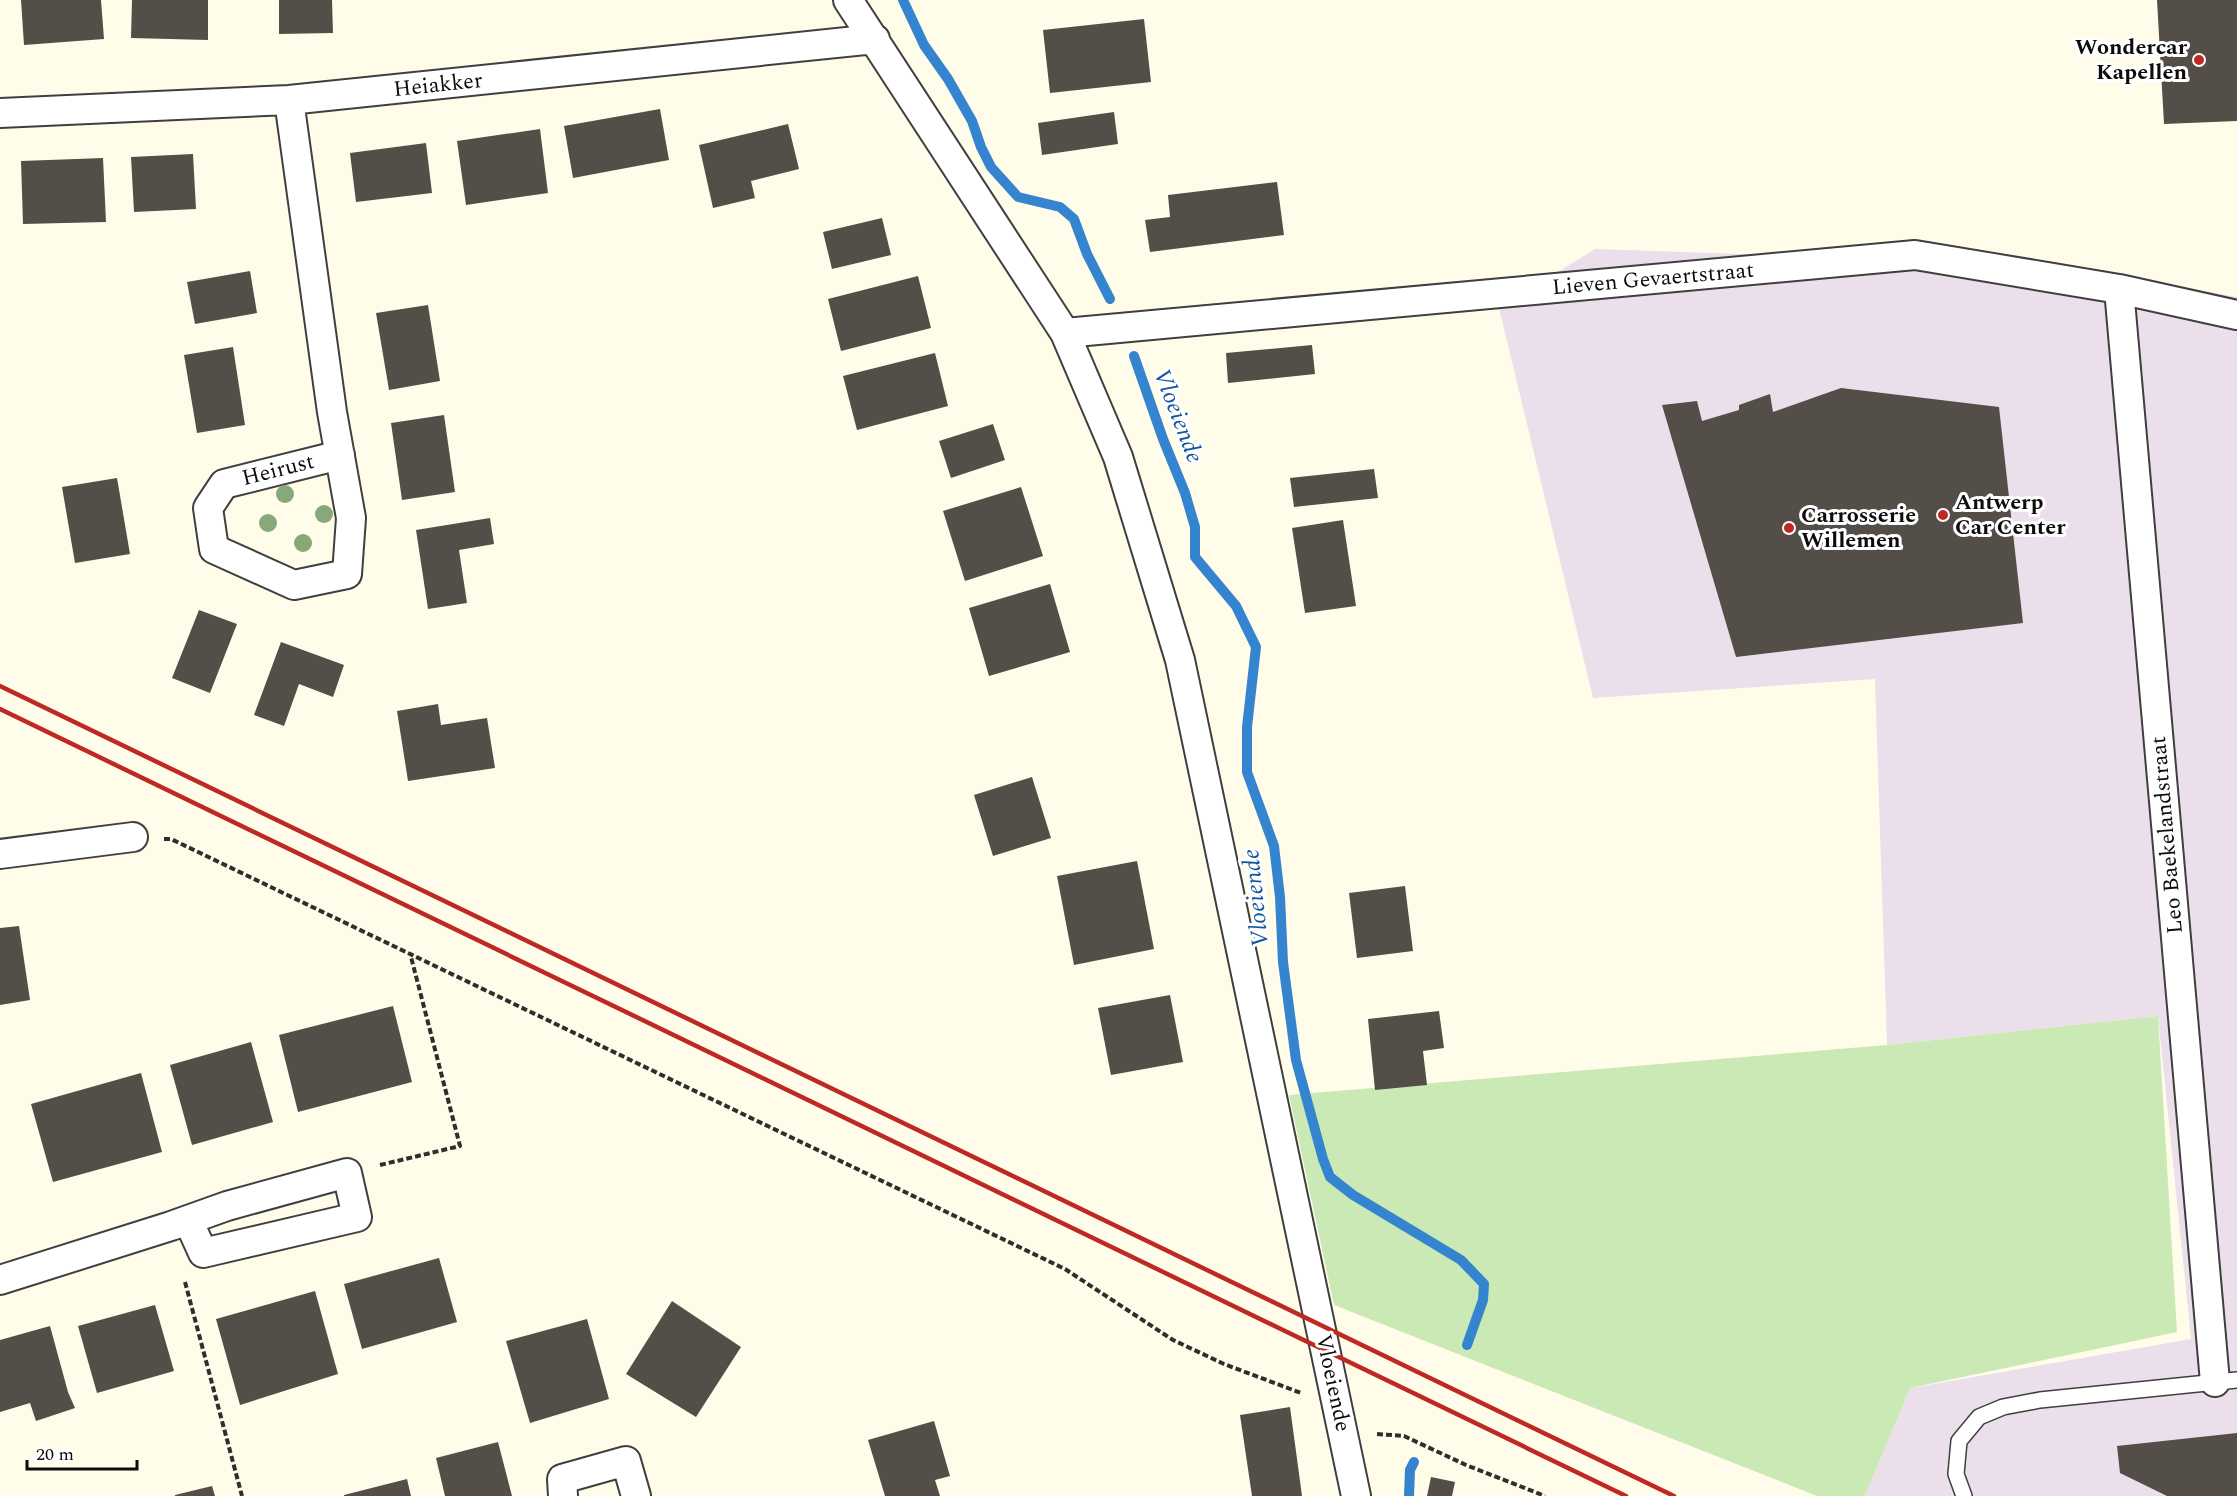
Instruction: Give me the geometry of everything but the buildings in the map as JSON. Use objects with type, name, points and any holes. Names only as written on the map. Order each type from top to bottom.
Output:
[{"type":"street","name":"Vloeiende","points":[[848,0],[1065,333],[1118,457],[1180,660],[1356,1496]]},
{"type":"street","name":"Heiakker","points":[[0,113],[289,100],[875,39]]},
{"type":"street","name":"Heirust","points":[[289,100],[332,412],[340,455],[351,518],[347,574],[294,585],[214,549],[208,508],[224,484],[340,455]]},
{"type":"street","name":"Lieven Gevaertstraat","points":[[1065,333],[1915,255],[2119,289],[2237,315]]},
{"type":"street","name":"Leo Baekelandstraat","points":[[2119,289],[2226,1381]]},
{"type":"street","points":[[0,854],[133,837]]},
{"type":"street","points":[[0,1280],[180,1223],[226,1206],[347,1173],[357,1217],[203,1253],[180,1223]]},
{"type":"street","points":[[563,1496],[562,1479],[626,1461],[636,1496]]},
{"type":"lane","points":[[1964,1496],[1956,1474],[1959,1441],[1979,1417],[2003,1407],[2040,1400],[2226,1381]]},
{"type":"path","points":[[133,837],[171,839],[1065,1269],[1173,1340],[1224,1364],[1304,1394],[1339,1412],[1364,1433],[1404,1436],[1466,1465],[1545,1496]]},
{"type":"path","points":[[347,1173],[460,1146],[410,953]]},
{"type":"path","points":[[180,1223],[242,1496]]},
{"type":"shaded area","points":[[1595,249],[2061,265],[2237,297],[2237,1496],[1865,1496],[1910,1388],[2191,1339],[2158,1016],[1887,1045],[1875,679],[1593,698],[1499,308]]},
{"type":"green space","points":[[2158,1016],[2177,1332],[1910,1388],[1865,1496],[1817,1496],[1334,1305],[1289,1095],[1887,1045]]},
{"type":"waterway","name":"Vloeiende","points":[[903,0],[924,45],[948,79],[972,121],[991,167],[1018,197],[1060,207],[1074,219],[1087,254],[1110,299]]},
{"type":"waterway","name":"Vloeiende","points":[[1134,356],[1185,493],[1195,527],[1195,557],[1236,606],[1256,647],[1247,727],[1247,772],[1274,846],[1280,897],[1283,962],[1296,1060],[1323,1159],[1330,1177],[1353,1195],[1461,1260],[1484,1284],[1483,1300],[1467,1345]]},
{"type":"waterway","name":"Vloeiende","points":[[1409,1496],[1410,1470],[1414,1462]]},
{"type":"railway","points":[[0,686],[1674,1496]]},
{"type":"railway","points":[[0,709],[1626,1496]]},
{"type":"place","name":"Wondercar Kapellen","points":[[2199,60]]},
{"type":"place","name":"Antwerp Car Center","points":[[1943,515]]},
{"type":"place","name":"Carrosserie Willemen","points":[[1789,528]]}]
